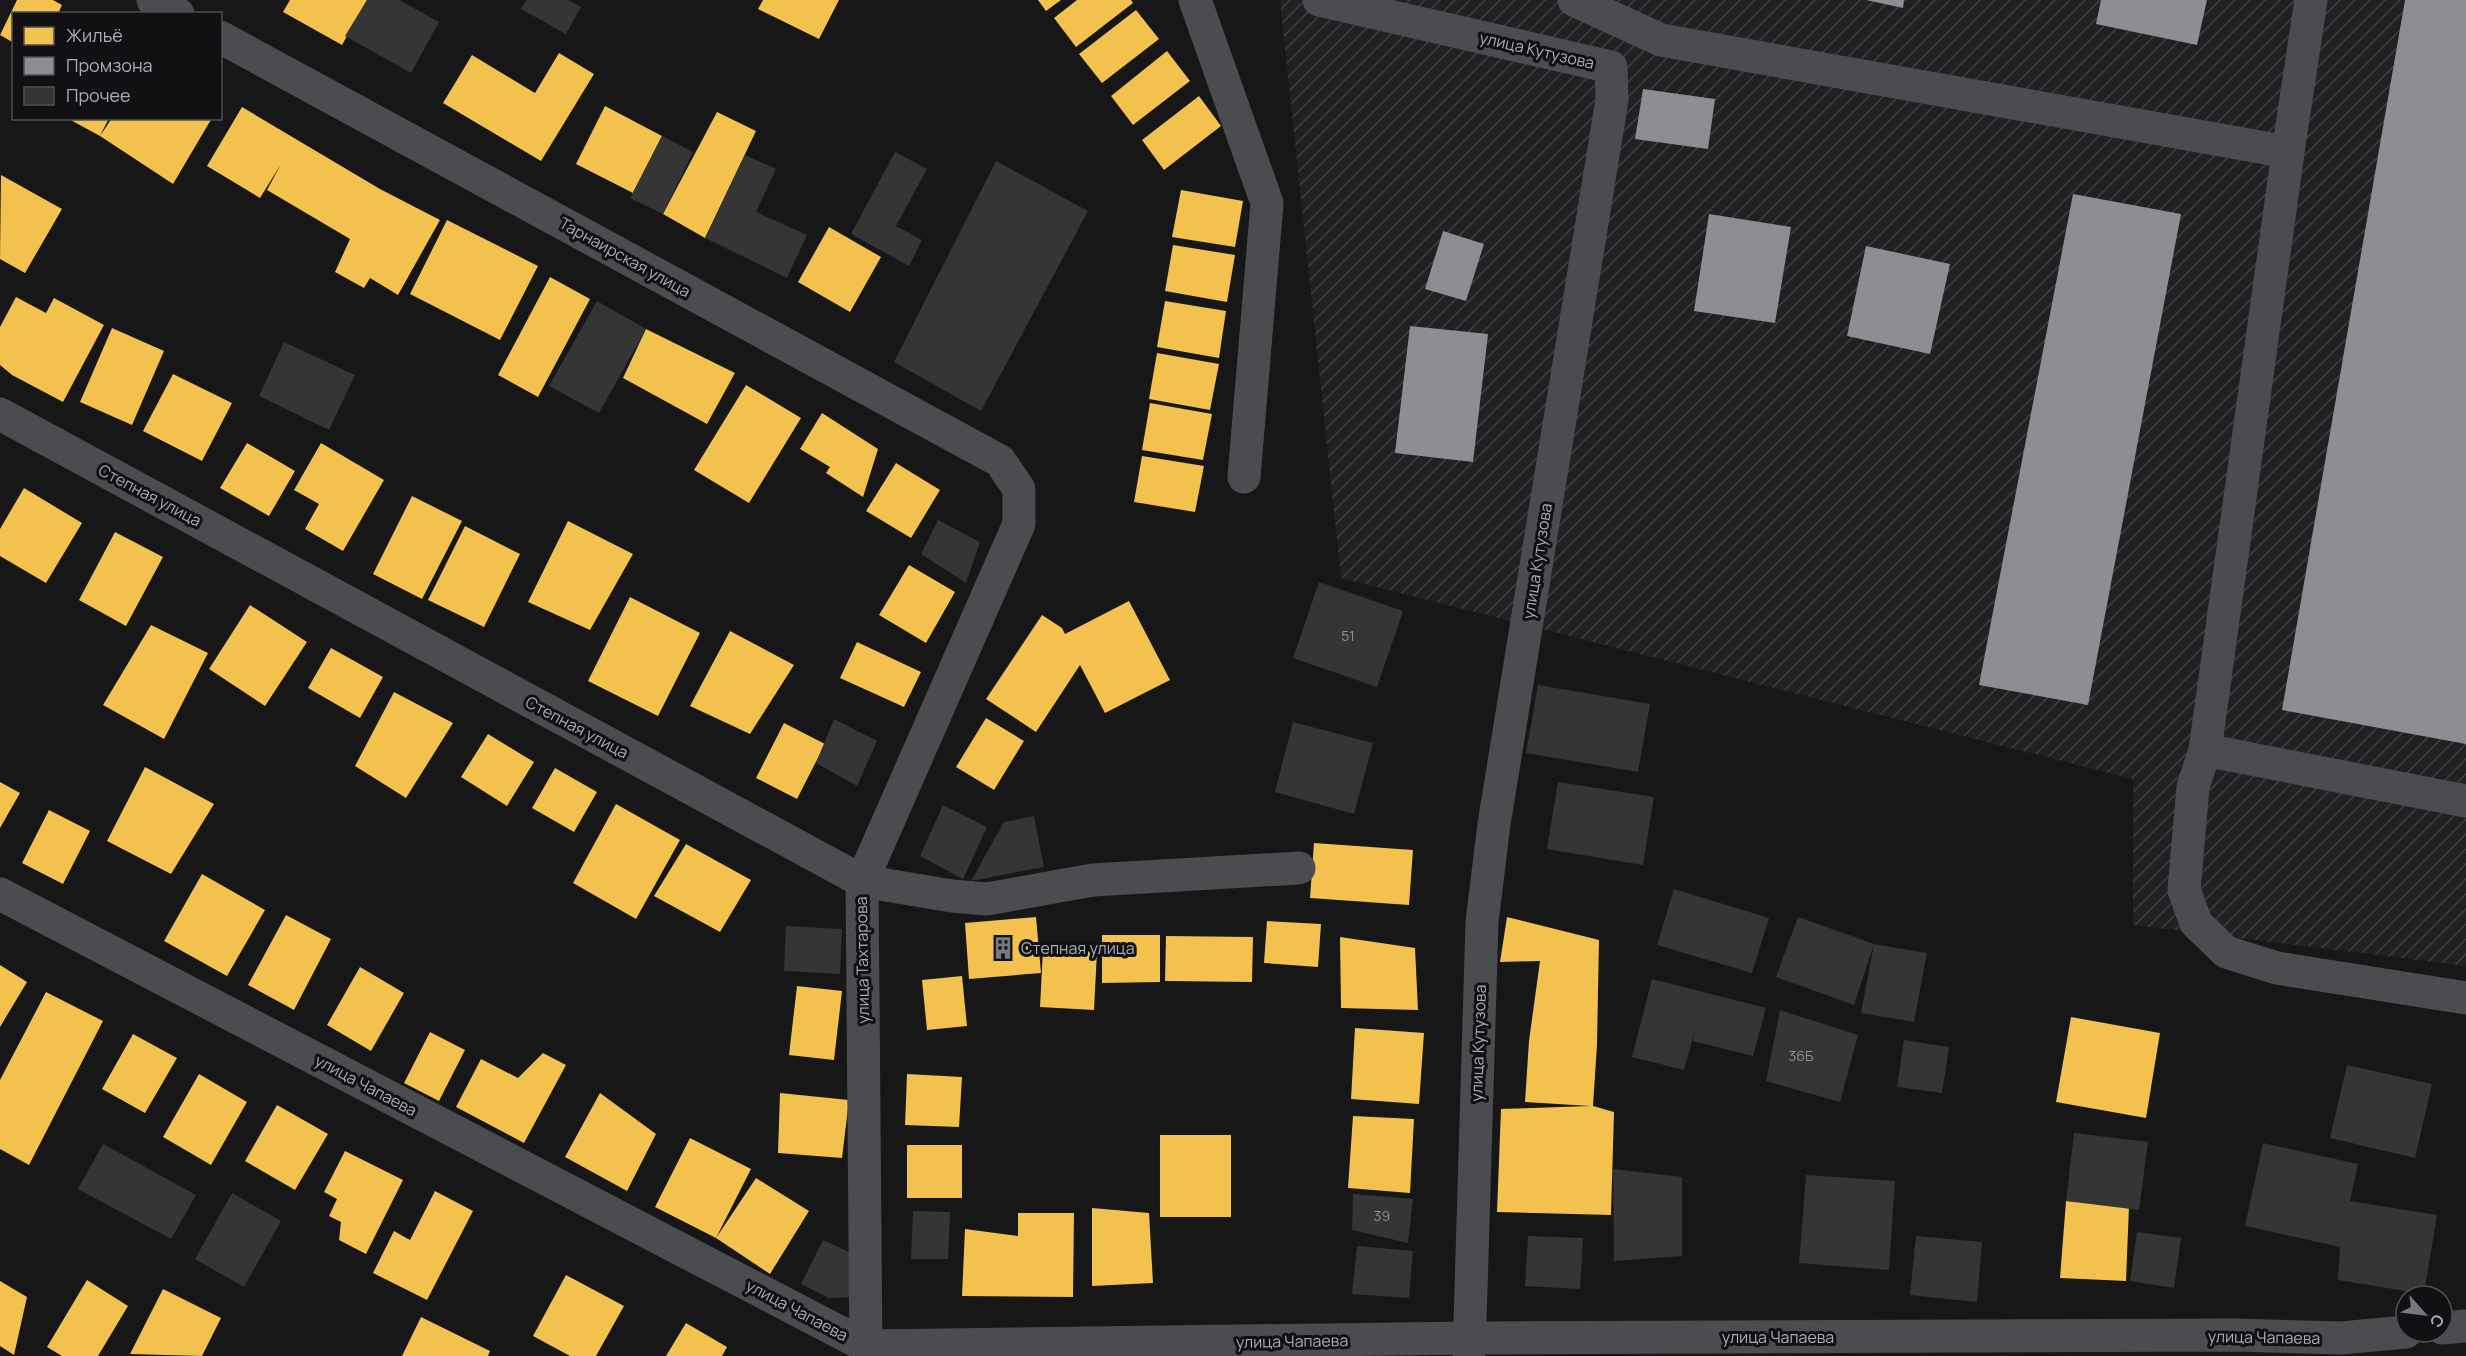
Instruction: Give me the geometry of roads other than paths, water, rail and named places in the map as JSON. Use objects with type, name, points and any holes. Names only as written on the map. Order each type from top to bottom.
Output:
[{"type":"street","points":[[153,0],[174,12]]},
{"type":"street","points":[[1195,0],[1267,203],[1244,477]]},
{"type":"street","name":"улица Кутузова","points":[[1319,0],[1611,67],[1612,100],[1494,824],[1482,922],[1469,1347]]},
{"type":"street","points":[[1574,0],[1661,40],[2288,152]]},
{"type":"street","points":[[2311,0],[2205,750],[2193,787],[2184,890],[2196,923],[2226,952],[2277,968],[2466,998]]},
{"type":"street","name":"Тарнаирская улица","points":[[222,38],[1000,461],[1019,489]]},
{"type":"street","name":"Степная улица","points":[[0,414],[862,881],[952,896],[987,899],[1093,880],[1299,868]]},
{"type":"street","name":"улица Тахтарова","points":[[866,1351],[862,881],[1019,524],[1019,489]]},
{"type":"street","points":[[2205,750],[2466,801]]},
{"type":"street","name":"улица Чапаева","points":[[0,894],[866,1351],[2235,1346],[2394,1333]]},
{"type":"place","name":"Степная улица","points":[[1003,948]]}]
